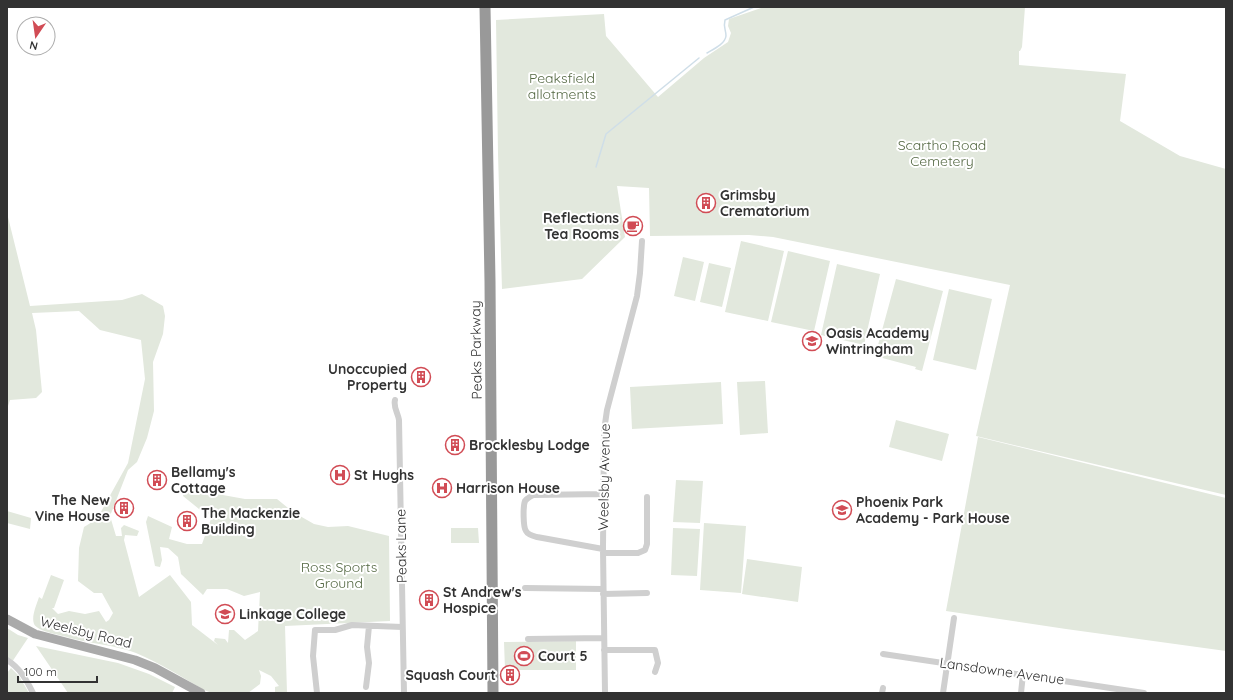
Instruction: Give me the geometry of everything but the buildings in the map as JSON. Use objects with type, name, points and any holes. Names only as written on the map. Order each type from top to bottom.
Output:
[{"type":"highway","name":"Peaks Parkway","points":[[485,7],[490,288],[493,693]]},
{"type":"main road","name":"Weelsby Road","points":[[7,619],[35,634],[135,660],[155,668],[201,693]]},
{"type":"street","name":"Weelsby Avenue","points":[[605,693],[603,592],[604,431],[607,410],[637,296],[642,241]]},
{"type":"street","name":"Peaks Lane","points":[[395,400],[394,405],[398,414],[404,693]]},
{"type":"street","points":[[604,494],[533,495],[527,499],[524,505],[525,530],[528,534],[537,537],[603,551],[638,553],[645,550],[648,544],[648,497]]},
{"type":"street","points":[[524,588],[647,593]]},
{"type":"street","points":[[943,693],[954,618]]},
{"type":"street","points":[[317,693],[312,656],[315,630],[335,630],[352,625],[402,627]]},
{"type":"street","points":[[366,687],[369,663],[366,647],[369,626]]},
{"type":"street","points":[[528,638],[604,638]]},
{"type":"street","points":[[604,650],[655,650],[658,663],[655,672]]},
{"type":"street","name":"Lansdowne Avenue","points":[[883,654],[1144,693]]},
{"type":"street","points":[[7,660],[20,670],[33,693]]},
{"type":"street","points":[[1021,693],[1023,674]]},
{"type":"street","points":[[1100,693],[1101,686]]},
{"type":"green space","name":"Scartho Road Cemetery","points":[[764,7],[1025,7],[1022,47],[1019,51],[1019,65],[1126,74],[1120,121],[1180,156],[1226,169],[1226,495],[976,436],[1010,285],[773,237],[749,235],[650,236],[649,188],[617,186],[625,237],[582,279],[502,289],[496,20],[604,14],[606,36],[658,97],[704,58],[728,42],[731,33],[728,26],[729,19]]},
{"type":"green space","name":"Ross Sports Ground","points":[[7,213],[30,306],[122,300],[142,294],[163,306],[165,316],[163,334],[153,362],[154,411],[147,438],[137,462],[128,470],[110,516],[116,536],[122,536],[121,528],[124,525],[139,531],[137,536],[125,535],[124,540],[139,597],[170,575],[191,602],[192,625],[218,645],[214,641],[215,638],[225,639],[228,643],[229,630],[234,630],[245,640],[258,631],[260,592],[244,596],[227,589],[207,589],[203,595],[181,574],[178,557],[168,548],[160,547],[162,560],[160,567],[155,566],[146,522],[148,516],[172,527],[169,539],[187,544],[202,544],[212,516],[199,509],[183,496],[184,491],[195,495],[206,492],[245,499],[277,499],[293,512],[314,524],[328,527],[348,526],[389,536],[390,621],[285,626],[287,693],[275,693],[275,687],[279,686],[271,676],[259,670],[261,676],[260,684],[248,693],[212,693],[136,653],[120,648],[50,633],[36,627],[33,621],[35,610],[39,597],[42,599],[51,575],[64,580],[54,608],[52,608],[58,614],[69,611],[85,614],[99,611],[106,622],[113,613],[102,593],[94,593],[78,581],[79,548],[84,527],[97,519],[128,463],[145,379],[141,340],[100,330],[79,311],[32,313],[36,330],[42,392],[36,398],[10,400],[7,409]]},
{"type":"green space","points":[[741,241],[784,251],[768,321],[725,312]]},
{"type":"green space","points":[[788,251],[830,261],[814,331],[771,322]]},
{"type":"green space","points":[[683,257],[704,262],[695,301],[674,296]]},
{"type":"green space","points":[[709,263],[731,268],[722,307],[700,302]]},
{"type":"green space","points":[[837,264],[880,274],[864,345],[821,335]]},
{"type":"green space","points":[[896,279],[943,291],[922,371],[915,369],[916,367],[875,356]]},
{"type":"green space","points":[[949,289],[992,299],[976,370],[933,360]]},
{"type":"green space","points":[[765,381],[768,433],[740,435],[737,382]]},
{"type":"green space","points":[[721,382],[723,424],[632,429],[630,387]]},
{"type":"green space","points":[[896,420],[949,434],[942,461],[889,447]]},
{"type":"green space","points":[[978,437],[1226,498],[1226,651],[946,611]]},
{"type":"green space","points":[[676,480],[703,481],[700,523],[673,522]]},
{"type":"green space","points":[[7,511],[31,518],[30,529],[7,523]]},
{"type":"green space","points":[[704,523],[746,526],[741,593],[700,590]]},
{"type":"green space","points":[[451,528],[478,528],[479,543],[451,543]]},
{"type":"green space","points":[[673,528],[700,529],[697,576],[671,575]]},
{"type":"green space","points":[[747,559],[802,567],[798,602],[742,594]]},
{"type":"green space","points":[[7,628],[18,635],[28,638],[12,662],[7,659]]},
{"type":"green space","points":[[576,641],[576,670],[505,670],[504,642]]},
{"type":"green space","points":[[36,646],[118,663],[149,674],[175,687],[172,693],[68,693]]},
{"type":"green space","points":[[11,668],[19,676],[29,693],[7,693],[7,673]]},
{"type":"waterway","points":[[707,53],[719,46],[724,41],[726,36],[724,25],[725,20],[754,7]]},
{"type":"waterway","points":[[596,167],[606,134],[699,58]]},
{"type":"place","name":"Grimsby Crematorium","points":[[706,203]]},
{"type":"place","name":"Reflections Tea Rooms","points":[[633,226]]},
{"type":"place","name":"Oasis Academy Wintringham","points":[[812,341]]},
{"type":"place","name":"Unoccupied Property","points":[[421,377]]},
{"type":"place","name":"Brocklesby Lodge","points":[[455,445]]},
{"type":"place","name":"St Hughs","points":[[340,475]]},
{"type":"place","name":"Bellamy's Cottage","points":[[157,480]]},
{"type":"place","name":"Harrison House","points":[[442,488]]},
{"type":"place","name":"The New Vine House","points":[[124,508]]},
{"type":"place","name":"Phoenix Park Academy - Park House","points":[[842,510]]},
{"type":"place","name":"The Mackenzie Building","points":[[187,521]]},
{"type":"place","name":"St Andrew's Hospice","points":[[429,600]]},
{"type":"place","name":"Linkage College","points":[[225,614]]},
{"type":"place","name":"Court 5","points":[[524,656]]},
{"type":"place","name":"Squash Court","points":[[510,675]]},
{"type":"park label","name":"Peaksfield allotments","points":[[562,86]]}]
